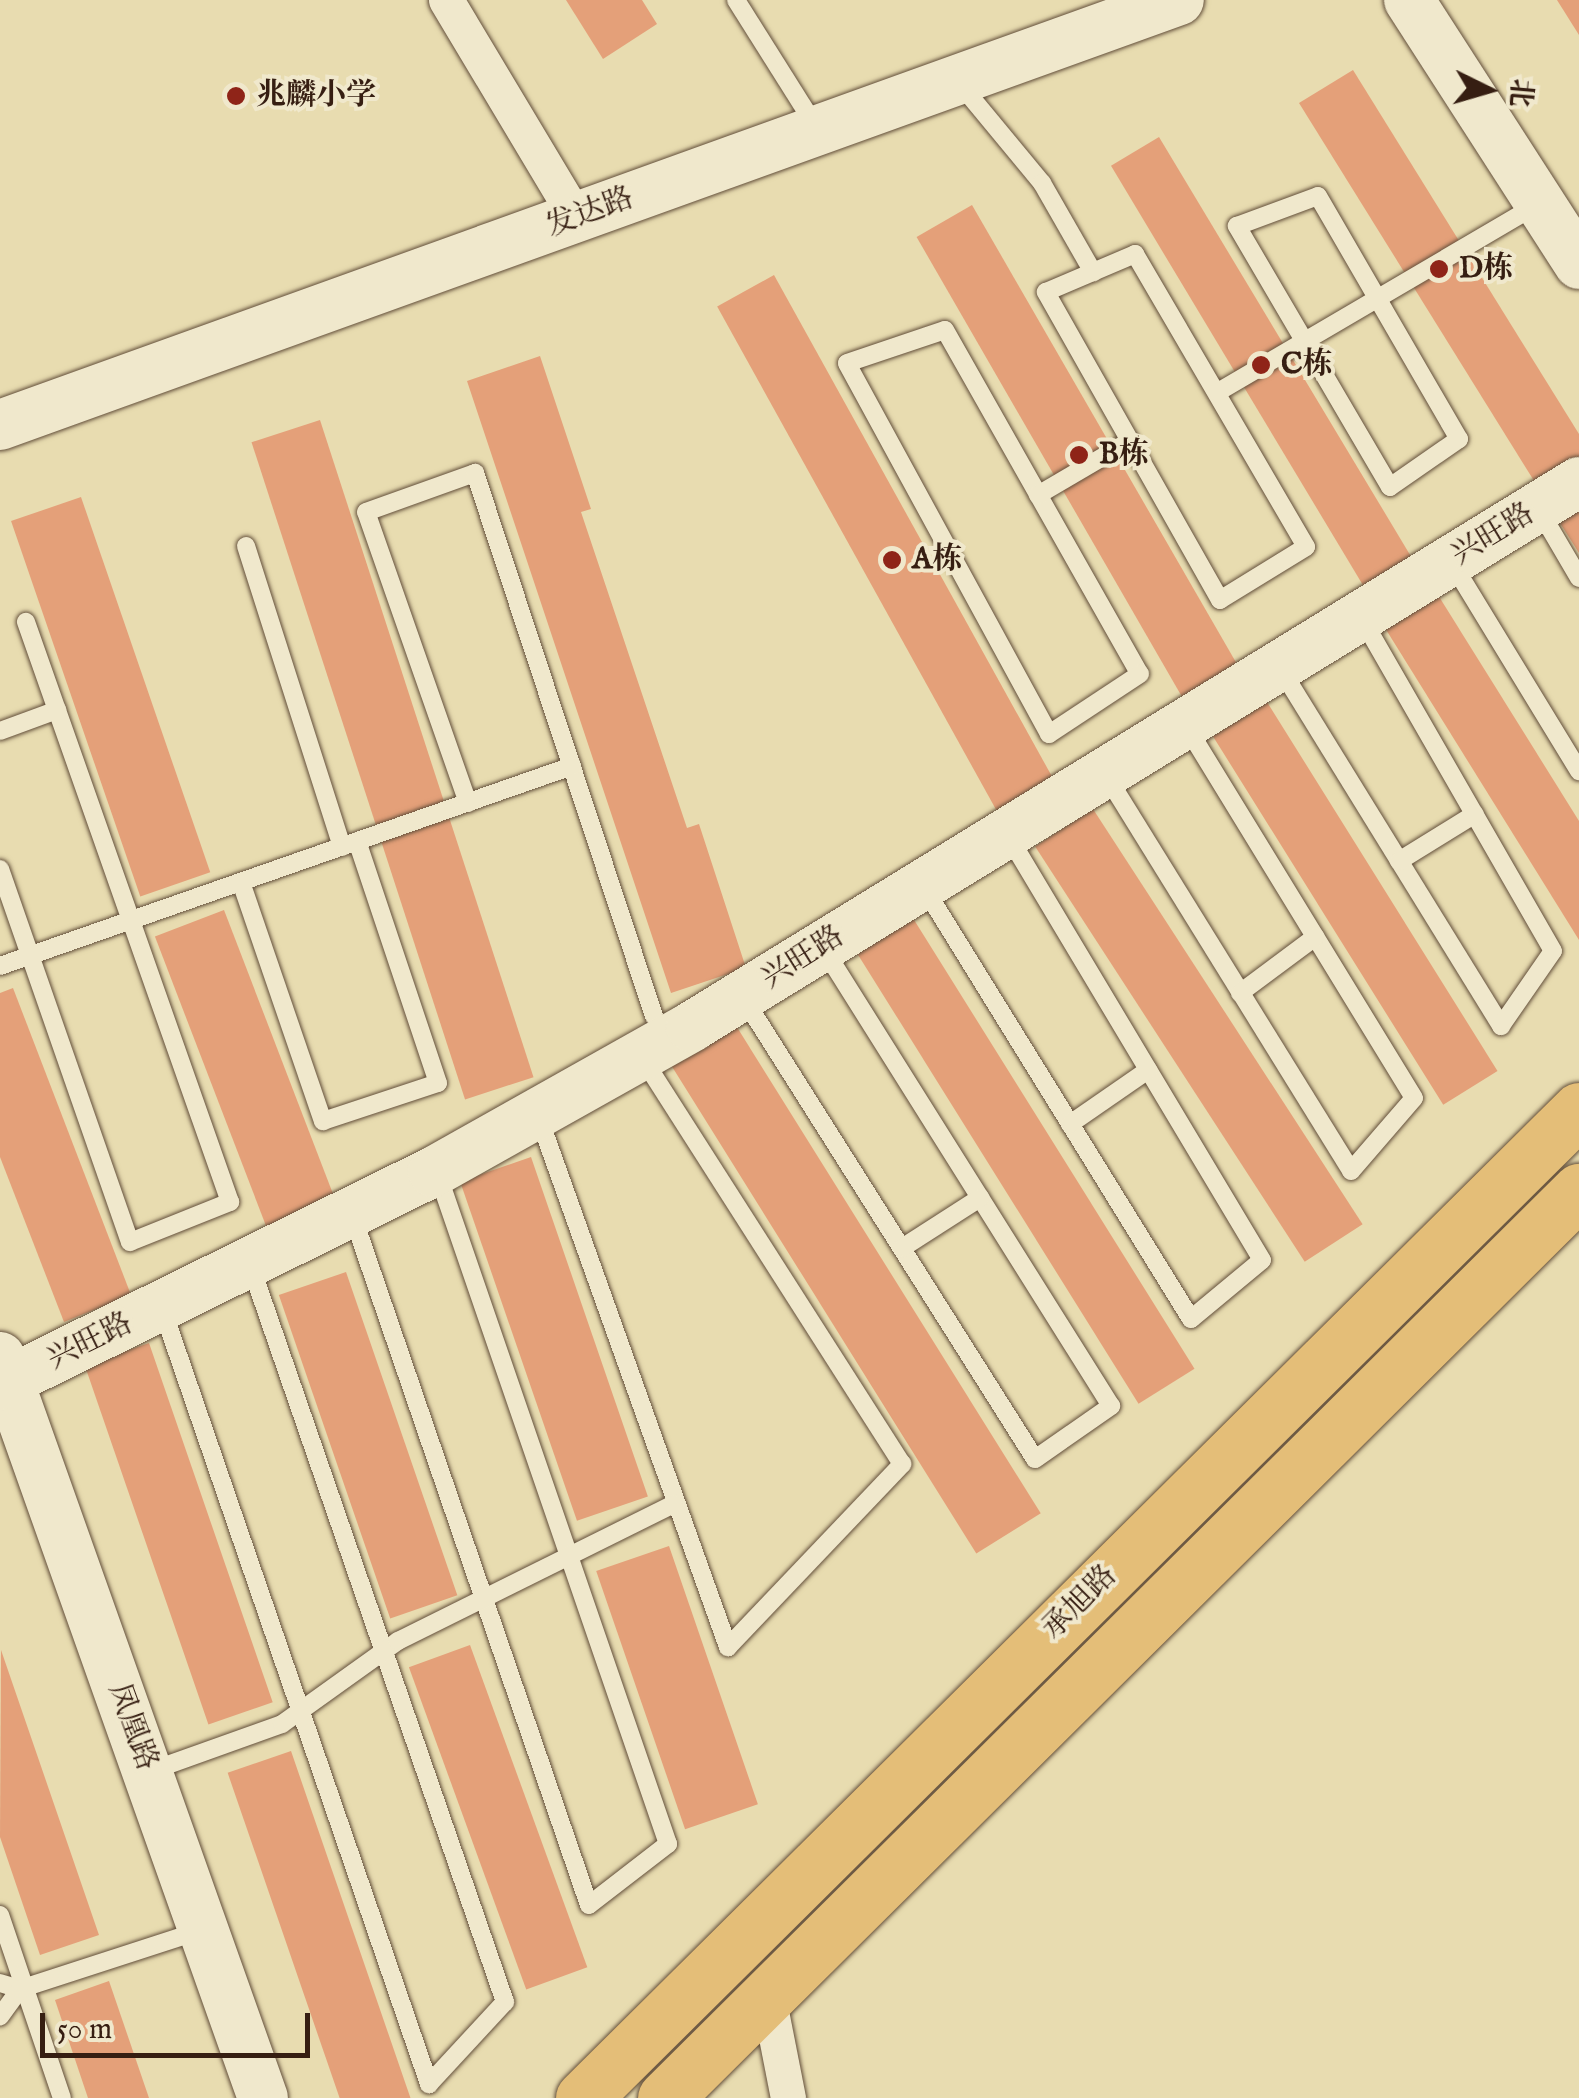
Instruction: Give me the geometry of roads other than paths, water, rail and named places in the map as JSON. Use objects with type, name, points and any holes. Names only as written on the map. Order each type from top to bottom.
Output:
[{"type":"main road","name":"承旭路","points":[[583,2098],[1579,1110]]},
{"type":"main road","name":"承旭路","points":[[665,2098],[1579,1190]]},
{"type":"street","points":[[446,0],[576,218]]},
{"type":"street","name":"发达路","points":[[0,426],[1179,0]]},
{"type":"street","points":[[1410,0],[1579,264]]},
{"type":"street","name":"兴旺路","points":[[3,1375],[162,1307],[436,1170],[537,1114],[648,1036],[742,996],[1559,495]]},
{"type":"street","name":"凤凰路","points":[[3,1375],[263,2098]]},
{"type":"street","points":[[768,1996],[788,2098]]},
{"type":"lane","points":[[736,0],[818,130]]},
{"type":"lane","points":[[956,80],[1042,183],[1093,272]]},
{"type":"lane","points":[[1318,196],[1377,300],[1459,439],[1390,487],[1237,226],[1318,196]]},
{"type":"lane","points":[[1218,392],[1540,203]]},
{"type":"lane","points":[[1134,254],[1218,392],[1306,547],[1220,600],[1046,292],[1134,254]]},
{"type":"lane","points":[[945,330],[1038,496],[1140,674],[1049,734],[847,363],[945,330]]},
{"type":"lane","points":[[1038,496],[1130,441]]},
{"type":"lane","points":[[468,803],[366,512],[475,473],[572,766],[648,1036],[902,1464],[728,1647],[537,1114]]},
{"type":"lane","points":[[1559,495],[1579,578]]},
{"type":"lane","points":[[241,882],[323,1121],[438,1083],[246,546]]},
{"type":"lane","points":[[1450,561],[1579,771]]},
{"type":"lane","points":[[1278,666],[1500,1026],[1554,951],[1360,616]]},
{"type":"lane","points":[[0,869],[130,1242],[230,1202],[26,622]]},
{"type":"lane","points":[[0,731],[56,710]]},
{"type":"lane","points":[[1104,773],[1350,1172],[1414,1098],[1185,724]]},
{"type":"lane","points":[[0,966],[572,766]]},
{"type":"lane","points":[[1399,861],[1474,814]]},
{"type":"lane","points":[[922,885],[1191,1319],[1262,1260],[1007,834]]},
{"type":"lane","points":[[1240,994],[1315,937]]},
{"type":"lane","points":[[742,996],[1035,1459],[1111,1406],[822,946]]},
{"type":"lane","points":[[1070,1124],[1148,1070]]},
{"type":"lane","points":[[351,1212],[589,1905],[668,1844],[436,1170]]},
{"type":"lane","points":[[902,1248],[980,1198]]},
{"type":"lane","points":[[162,1307],[429,2084],[505,2002],[250,1263]]},
{"type":"lane","points":[[148,1772],[282,1724],[385,1651],[568,1553],[674,1504]]},
{"type":"lane","points":[[0,1915],[62,2098]]},
{"type":"lane","points":[[0,1983],[22,1988],[204,1930]]},
{"type":"lane","points":[[0,2017],[22,1988]]},
{"type":"place","name":"兆麟小学","points":[[236,96]]},
{"type":"place","name":"D栋","points":[[1439,269]]},
{"type":"place","name":"C栋","points":[[1261,365]]},
{"type":"place","name":"B栋","points":[[1079,455]]},
{"type":"place","name":"A栋","points":[[892,560]]}]
